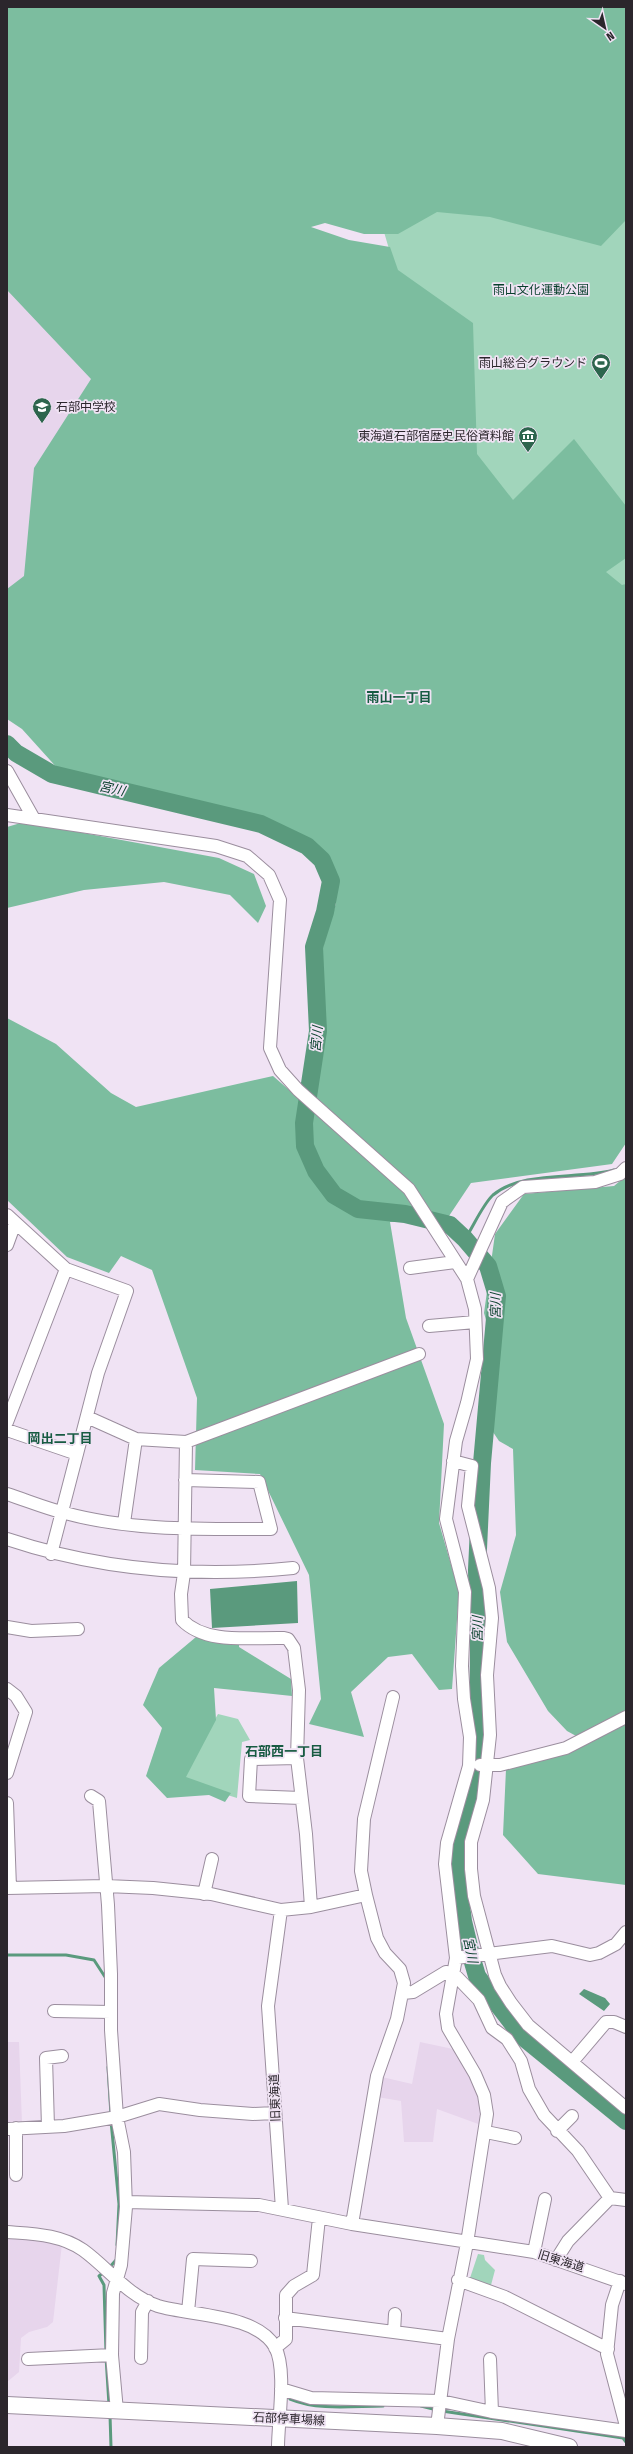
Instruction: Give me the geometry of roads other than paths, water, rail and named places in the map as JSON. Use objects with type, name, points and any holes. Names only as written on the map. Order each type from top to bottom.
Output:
[{"type":"main road","name":"石部停車場線","points":[[7,2405],[437,2426],[502,2432],[569,2447]]},
{"type":"street","points":[[7,771],[34,819]]},
{"type":"street","points":[[7,815],[216,846],[247,856],[269,875],[280,900],[270,1048],[280,1070],[298,1090],[409,1189],[467,1279],[475,1309],[477,1359],[467,1403],[456,1441],[455,1462],[446,1519],[465,1592],[462,1666],[464,1699],[470,1737],[469,1766],[447,1843],[445,1864],[461,1958],[452,1974],[446,2014],[448,2028],[475,2074],[484,2095],[487,2114],[486,2132],[467,2243],[458,2280],[448,2339],[437,2426]]},
{"type":"street","points":[[467,1279],[502,1202],[523,1187],[596,1182],[620,1174],[626,1168]]},
{"type":"street","points":[[7,1245],[11,1219]]},
{"type":"street","points":[[11,1219],[66,1269],[127,1291],[98,1373],[51,1554]]},
{"type":"street","points":[[410,1268],[455,1262]]},
{"type":"street","points":[[7,1422],[66,1269]]},
{"type":"street","points":[[429,1326],[475,1322]]},
{"type":"street","points":[[87,1417],[136,1439],[186,1442],[419,1354]]},
{"type":"street","points":[[7,1430],[77,1454]]},
{"type":"street","points":[[124,1523],[136,1439]]},
{"type":"street","points":[[186,1442],[184,1573],[181,1607],[182,1620],[188,1626],[212,1636],[284,1638],[292,1643],[299,1690],[297,1758],[302,1798],[311,1907]]},
{"type":"street","points":[[455,1462],[472,1466],[468,1506],[489,1588],[492,1618],[487,1675],[490,1735],[484,1800],[471,1842],[471,1869],[474,1896],[487,1955],[500,1986],[528,2025],[626,2098]]},
{"type":"street","points":[[7,1494],[62,1512],[124,1523],[184,1529],[271,1529],[259,1482],[185,1480]]},
{"type":"street","points":[[7,1539],[51,1554],[108,1565],[184,1573],[245,1573],[293,1568]]},
{"type":"street","points":[[7,1627],[31,1631],[78,1629]]},
{"type":"street","points":[[7,1689],[16,1696],[26,1712],[7,1773]]},
{"type":"street","points":[[352,2224],[377,2076],[397,2019],[404,1983],[400,1970],[385,1953],[377,1938],[361,1871],[364,1819],[393,1697]]},
{"type":"street","points":[[469,1766],[487,1765],[530,1758],[566,1748],[626,1717]]},
{"type":"street","points":[[297,1758],[251,1759],[249,1796],[302,1798]]},
{"type":"street","points":[[91,1796],[99,1801],[106,1886],[117,2117],[124,2152],[126,2202],[118,2280],[113,2294],[112,2355],[117,2411]]},
{"type":"street","points":[[7,1803],[8,1888],[106,1886],[204,1894],[281,1910],[311,1907],[366,1895]]},
{"type":"street","points":[[204,1894],[212,1859]]},
{"type":"street","name":"旧東海道","points":[[281,1910],[268,2006],[282,2209],[352,2224],[467,2243],[534,2252],[623,2283]]},
{"type":"street","points":[[461,1958],[552,1946],[590,1955],[599,1953],[616,1944],[626,1932]]},
{"type":"street","points":[[403,1992],[413,1992],[446,1972],[452,1974],[479,2000],[492,2028],[507,2040],[521,2061],[529,2089],[544,2115],[557,2131],[578,2151],[610,2198],[626,2200]]},
{"type":"street","points":[[54,2011],[111,2012]]},
{"type":"street","points":[[573,2060],[595,2038],[606,2022],[614,2022],[626,2027]]},
{"type":"street","points":[[48,2127],[46,2058],[62,2056]]},
{"type":"street","points":[[573,2060],[626,2108]]},
{"type":"street","points":[[16,2175],[12,2129],[48,2127],[117,2117],[159,2104],[200,2110],[253,2114],[275,2113]]},
{"type":"street","points":[[557,2131],[572,2116]]},
{"type":"street","points":[[486,2132],[514,2138]]},
{"type":"street","points":[[556,2260],[568,2241],[610,2198]]},
{"type":"street","points":[[534,2252],[545,2199]]},
{"type":"street","points":[[126,2202],[259,2205],[282,2209]]},
{"type":"street","points":[[276,2348],[286,2339],[286,2295],[294,2286],[313,2275],[319,2218]]},
{"type":"street","points":[[7,2232],[56,2237],[82,2250],[134,2294],[158,2306],[254,2327],[276,2348],[279,2361],[281,2389],[278,2419],[278,2447]]},
{"type":"street","points":[[188,2312],[192,2259],[251,2260]]},
{"type":"street","points":[[458,2280],[506,2297],[608,2349]]},
{"type":"street","points":[[623,2283],[612,2306],[608,2349],[626,2426]]},
{"type":"street","points":[[141,2358],[142,2312],[148,2301]]},
{"type":"street","points":[[394,2332],[396,2314]]},
{"type":"street","points":[[285,2318],[448,2339]]},
{"type":"street","points":[[28,2359],[112,2355]]},
{"type":"street","points":[[490,2359],[492,2412]]},
{"type":"street","points":[[281,2389],[311,2398],[441,2401],[492,2412],[626,2432]]},
{"type":"waterway","name":"宮川","points":[[7,744],[16,753],[52,774],[261,824],[307,846],[322,860],[331,881],[325,912],[314,947],[318,1031],[304,1123],[305,1146],[316,1171],[334,1195],[358,1209],[405,1214],[450,1225],[465,1239],[488,1266],[497,1296],[482,1463],[477,1570],[479,1652],[478,1758],[459,1844],[456,1867],[463,1921],[472,1959],[477,1976],[523,2037],[626,2121]]},
{"type":"waterway","points":[[465,1239],[489,1199],[505,1187],[519,1182],[535,1179],[584,1175],[614,1170]]},
{"type":"waterway","points":[[7,1955],[66,1955],[94,1960],[107,1980]]},
{"type":"waterway","points":[[108,2067],[111,2115]]},
{"type":"waterway","points":[[111,2121],[119,2204],[117,2245]]},
{"type":"waterway","points":[[108,2269],[116,2260]]},
{"type":"waterway","points":[[104,2272],[99,2276],[104,2285],[106,2352]]},
{"type":"waterway","points":[[106,2357],[109,2405]]},
{"type":"waterway","points":[[290,2399],[301,2403],[324,2406],[383,2406]]},
{"type":"waterway","points":[[421,2406],[437,2410]]},
{"type":"waterway","points":[[442,2411],[623,2438],[626,2442]]},
{"type":"waterway","points":[[110,2415],[111,2447]]},
{"type":"place","name":"雨山総合グラウンド","points":[[601,380]]},
{"type":"place","name":"石部中学校","points":[[42,424]]},
{"type":"place","name":"東海道石部宿歴史民俗資料館","points":[[528,453]]},
{"type":"district","name":"雨山一丁目","points":[[399,697]]},
{"type":"district","name":"岡出二丁目","points":[[60,1438]]},
{"type":"district","name":"石部西一丁目","points":[[284,1751]]},
{"type":"park label","name":"雨山文化運動公園","points":[[541,290]]}]
